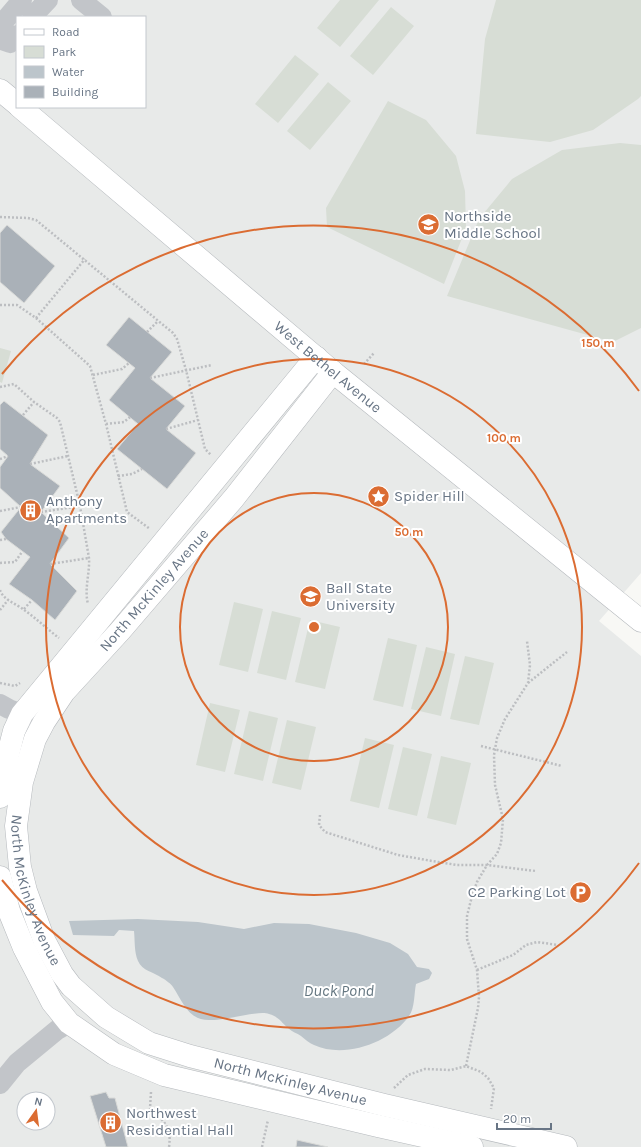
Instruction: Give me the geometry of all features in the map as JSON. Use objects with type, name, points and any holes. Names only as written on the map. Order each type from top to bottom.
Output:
[{"type":"main road","points":[[0,90],[16,103]]},
{"type":"main road","name":"West Bethel Avenue","points":[[21,108],[333,372],[640,618]]},
{"type":"main road","name":"North McKinley Avenue","points":[[0,797],[5,766],[14,731],[22,714],[316,357]]},
{"type":"main road","name":"North McKinley Avenue","points":[[333,372],[234,498],[120,631],[64,692],[44,722],[35,739],[22,782],[16,826],[20,867],[34,915],[44,940],[62,974],[78,993],[106,1017],[149,1042],[190,1056],[566,1147]]},
{"type":"main road","name":"North McKinley Avenue","points":[[0,877],[12,919],[24,948],[52,1002],[69,1024],[114,1054],[164,1075],[472,1147]]},
{"type":"street","points":[[4,36],[22,0]]},
{"type":"street","points":[[33,16],[48,0]]},
{"type":"street","points":[[81,0],[101,16]]},
{"type":"street","points":[[0,704],[9,709],[44,722]]},
{"type":"street","points":[[0,1084],[17,1063],[57,1030],[69,1024]]},
{"type":"path","points":[[0,217],[28,218],[36,220],[173,333],[177,339],[186,370],[205,449],[213,457]]},
{"type":"path","points":[[36,318],[85,259]]},
{"type":"path","points":[[0,305],[17,305],[36,318],[90,366],[106,424],[126,512],[154,532]]},
{"type":"path","points":[[147,332],[158,321]]},
{"type":"path","points":[[364,364],[374,353]]},
{"type":"path","points":[[93,375],[122,369],[129,363]]},
{"type":"path","points":[[150,378],[212,365]]},
{"type":"path","points":[[0,387],[14,384],[60,422],[80,506],[89,558],[90,565],[86,597],[88,605]]},
{"type":"path","points":[[23,415],[34,402]]},
{"type":"path","points":[[106,424],[124,422],[130,417]]},
{"type":"path","points":[[166,429],[198,420]]},
{"type":"path","points":[[0,459],[8,456]]},
{"type":"path","points":[[30,464],[68,456]]},
{"type":"path","points":[[118,476],[132,474],[142,469]]},
{"type":"path","points":[[41,512],[80,506]]},
{"type":"path","points":[[0,511],[21,507]]},
{"type":"path","points":[[0,540],[6,539]]},
{"type":"path","points":[[0,563],[15,562],[22,552]]},
{"type":"path","points":[[50,564],[89,558]]},
{"type":"path","points":[[0,590],[8,600],[24,610],[62,641]]},
{"type":"path","points":[[0,610],[8,600]]},
{"type":"path","points":[[24,610],[32,600]]},
{"type":"path","points":[[526,641],[530,665],[528,683]]},
{"type":"path","points":[[466,1066],[478,1008],[477,970],[467,939],[467,916],[477,882],[497,854],[501,843],[503,819],[495,786],[494,762],[497,738],[505,719],[528,683],[567,652]]},
{"type":"path","points":[[481,746],[562,766]]},
{"type":"path","points":[[320,815],[319,825],[325,832],[398,855],[457,865],[487,866],[536,871]]},
{"type":"path","points":[[477,970],[513,955],[526,945],[537,942],[558,945]]},
{"type":"path","points":[[390,1092],[408,1075],[425,1069],[451,1070],[466,1066],[481,1072],[488,1078],[494,1088],[491,1110]]},
{"type":"path","points":[[151,1089],[150,1108],[166,1123],[171,1135],[169,1147]]},
{"type":"path","points":[[262,1147],[269,1117]]},
{"type":"shaded area","name":"Ball State University","points":[[0,0],[641,0],[641,573],[599,621],[641,656],[641,1147],[0,1147]]},
{"type":"green space","points":[[340,0],[379,0],[340,47],[317,28]]},
{"type":"green space","points":[[496,0],[641,0],[641,96],[593,130],[550,142],[476,134],[485,39]]},
{"type":"green space","points":[[391,7],[414,26],[373,75],[350,56]]},
{"type":"green space","points":[[295,55],[319,74],[278,123],[255,104]]},
{"type":"green space","points":[[328,82],[351,101],[310,150],[287,131]]},
{"type":"green space","points":[[388,101],[426,120],[456,156],[465,191],[466,228],[444,284],[327,227],[326,208]]},
{"type":"green space","points":[[620,143],[641,145],[641,328],[613,342],[447,296],[479,219],[512,179],[562,150]]},
{"type":"green space","points":[[0,348],[11,351],[2,383],[0,382]]},
{"type":"green space","points":[[234,602],[263,609],[248,672],[219,665]]},
{"type":"green space","points":[[272,611],[301,618],[286,680],[257,673]]},
{"type":"green space","points":[[310,620],[340,627],[325,689],[295,682]]},
{"type":"green space","points":[[388,638],[417,645],[403,707],[373,700]]},
{"type":"green space","points":[[426,647],[455,654],[441,716],[411,709]]},
{"type":"green space","points":[[465,656],[494,663],[479,725],[450,719]]},
{"type":"green space","points":[[210,703],[240,710],[225,772],[196,765]]},
{"type":"green space","points":[[249,711],[278,718],[263,781],[234,774]]},
{"type":"green space","points":[[287,720],[316,727],[301,790],[272,783]]},
{"type":"green space","points":[[365,738],[394,745],[379,808],[350,801]]},
{"type":"green space","points":[[403,747],[432,754],[417,816],[388,809]]},
{"type":"green space","points":[[441,756],[471,763],[456,825],[427,818]]},
{"type":"water","name":"Duck Pond","points":[[138,919],[198,922],[244,929],[274,923],[309,924],[356,933],[390,943],[408,954],[417,967],[429,969],[432,973],[429,979],[416,984],[411,1013],[401,1026],[390,1034],[379,1041],[366,1046],[339,1050],[326,1049],[310,1043],[290,1029],[278,1018],[269,1014],[257,1013],[216,1020],[196,1017],[191,1014],[183,1004],[170,983],[142,967],[136,954],[134,931],[119,930],[114,936],[73,935],[69,921]]},
{"type":"building","points":[[7,225],[55,266],[24,303],[0,282],[0,233]]},
{"type":"building","name":"Anthony Apartments","points":[[129,317],[172,352],[150,378],[185,406],[166,429],[196,453],[167,489],[117,449],[138,424],[109,400],[135,368],[106,345]]},
{"type":"building","name":"Anthony Apartments","points":[[4,401],[48,435],[30,464],[60,486],[41,512],[69,538],[50,564],[77,591],[55,620],[32,600],[9,584],[30,557],[6,539],[1,532],[21,507],[0,488],[0,467],[8,456],[0,449],[0,405]]},
{"type":"building","name":"Northwest Residential Hall","points":[[106,1092],[109,1098],[115,1098],[128,1147],[106,1147],[90,1096]]},
{"type":"building","points":[[297,1140],[328,1147],[296,1147]]},
{"type":"place","name":"Northside Middle School","points":[[429,225]]},
{"type":"place","name":"Spider Hill","points":[[379,496]]},
{"type":"place","name":"Anthony Apartments","points":[[31,510]]},
{"type":"place","name":"Ball State University","points":[[310,597]]},
{"type":"place","name":"C2 Parking Lot","points":[[581,892]]},
{"type":"place","name":"Northwest Residential Hall","points":[[110,1122]]}]
